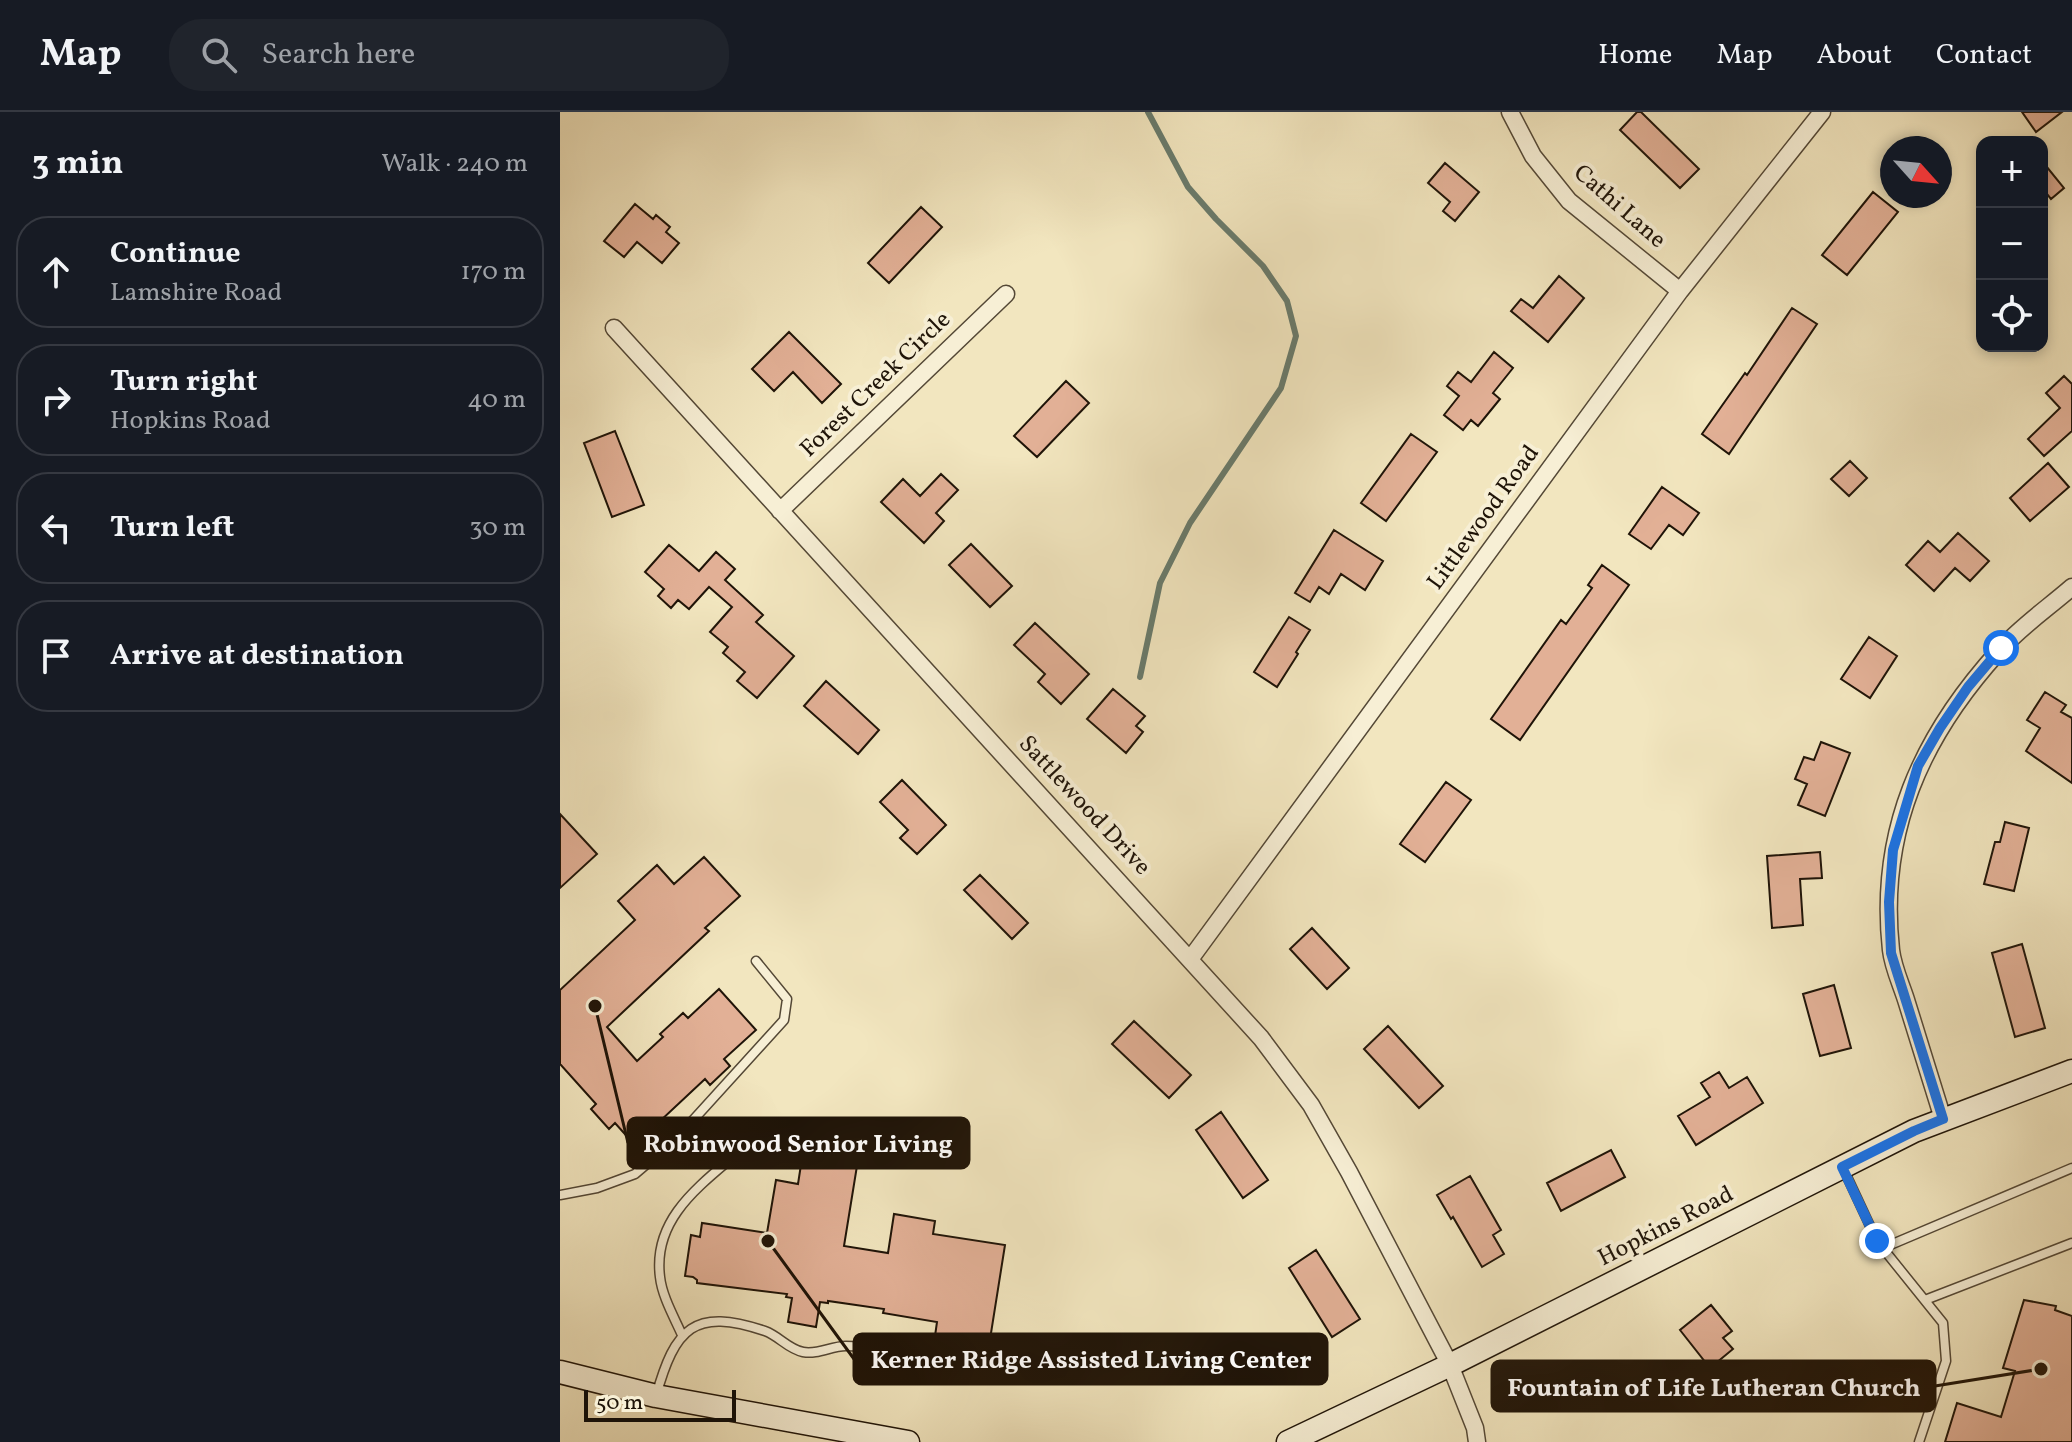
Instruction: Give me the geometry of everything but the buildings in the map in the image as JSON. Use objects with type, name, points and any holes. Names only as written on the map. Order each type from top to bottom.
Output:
[{"type":"main road","name":"Hopkins Road","points":[[1288,1442],[1450,1365],[1914,1131],[2072,1071]]},
{"type":"main road","points":[[560,1372],[656,1396],[908,1442]]},
{"type":"street","name":"Cathi Lane","points":[[1510,112],[1533,156],[1569,201],[1680,291]]},
{"type":"street","name":"Littlewood Road","points":[[1191,958],[1680,291],[1822,112]]},
{"type":"street","name":"Forest Creek Circle","points":[[780,511],[1006,294]]},
{"type":"street","name":"Sattlewood Drive","points":[[614,328],[1261,1038],[1311,1105],[1450,1365],[1475,1428],[1477,1442]]},
{"type":"street","points":[[1943,1119],[1891,953],[1889,902],[1893,850],[1918,766],[1940,728],[1968,687],[2001,648],[2072,587]]},
{"type":"lane","points":[[560,1195],[597,1188],[635,1174],[675,1140],[784,1020],[787,999],[756,961]]},
{"type":"lane","points":[[682,1335],[660,1277],[661,1247],[666,1225],[680,1206],[748,1144]]},
{"type":"lane","points":[[1842,1167],[1883,1248],[1943,1323],[1946,1361],[1919,1442]]},
{"type":"lane","points":[[1883,1248],[2072,1168]]},
{"type":"lane","points":[[1925,1300],[2072,1243]]},
{"type":"lane","points":[[656,1396],[664,1368],[682,1335],[693,1326],[720,1321],[769,1332],[786,1345],[804,1352],[845,1346],[901,1354]]},
{"type":"waterway","points":[[1140,677],[1160,583],[1190,523],[1281,388],[1296,336],[1287,301],[1263,266],[1188,187],[1148,112]]},
{"type":"place","name":"Robinwood Senior Living","points":[[595,1006]]},
{"type":"place","name":"Kerner Ridge Assisted Living Center","points":[[768,1241]]},
{"type":"place","name":"Fountain of Life Lutheran Church","points":[[2041,1369]]},
{"type":"route","points":[[1877,1241],[1842,1167],[1943,1119],[1891,953],[1889,902],[1893,850],[1918,766],[1968,687],[2001,648]]}]
